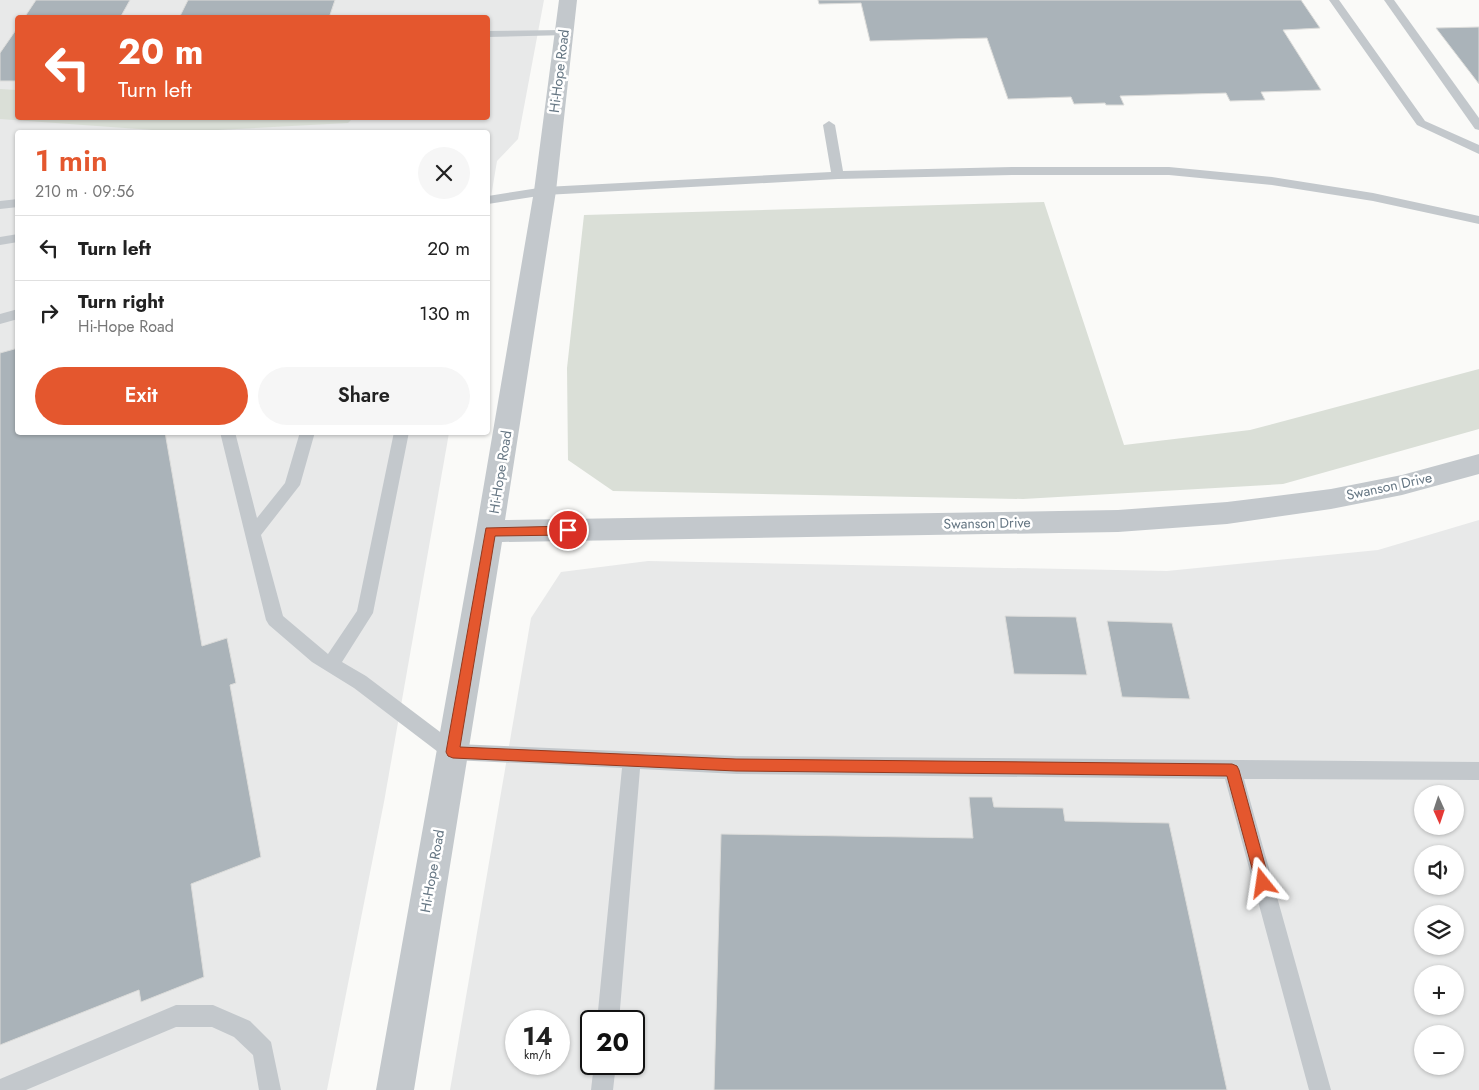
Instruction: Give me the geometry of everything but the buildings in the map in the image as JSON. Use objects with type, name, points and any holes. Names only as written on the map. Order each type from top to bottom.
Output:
[{"type":"street","name":"Hi-Hope Road","points":[[395,1090],[490,531],[545,191],[568,0]]},
{"type":"street","name":"Swanson Drive","points":[[490,531],[1128,521],[1227,514],[1331,498],[1402,485],[1479,464]]},
{"type":"lane","points":[[1334,0],[1421,123],[1479,150]]},
{"type":"lane","points":[[1389,0],[1479,126]]},
{"type":"lane","points":[[490,34],[563,33]]},
{"type":"lane","points":[[829,125],[838,175]]},
{"type":"lane","points":[[490,200],[545,191],[838,175],[1012,171],[1169,171],[1281,183],[1373,197],[1479,220]]},
{"type":"lane","points":[[0,205],[15,202]]},
{"type":"lane","points":[[0,241],[15,238]]},
{"type":"lane","points":[[0,319],[15,315]]},
{"type":"lane","points":[[227,435],[275,620],[318,657],[360,682],[453,752],[736,765],[1479,771]]},
{"type":"lane","points":[[253,534],[292,485],[307,435]]},
{"type":"lane","points":[[331,665],[365,613],[401,435]]},
{"type":"lane","points":[[609,1010],[632,759]]},
{"type":"lane","points":[[1232,770],[1320,1090]]},
{"type":"lane","points":[[0,1090],[176,1016],[213,1016],[242,1029],[263,1050],[270,1090]]},
{"type":"lane","points":[[602,1090],[604,1075]]},
{"type":"shaded area","points":[[0,0],[544,0],[518,139],[497,161],[490,203],[490,130],[15,130],[15,435],[449,435],[384,802],[327,1090],[0,1090]]},
{"type":"shaded area","points":[[0,89],[15,90],[15,120],[351,120],[348,123],[217,130],[152,130],[0,119]]},
{"type":"shaded area","points":[[1044,202],[1124,445],[1250,430],[1479,369],[1479,429],[1283,484],[1023,499],[613,491],[568,460],[567,368],[584,215]]},
{"type":"shaded area","points":[[1479,520],[1479,1090],[450,1090],[531,618],[561,572],[648,561],[1167,571],[1378,550]]},
{"type":"route","points":[[568,530],[490,531],[453,752],[736,765],[1232,770],[1263,883]]}]
